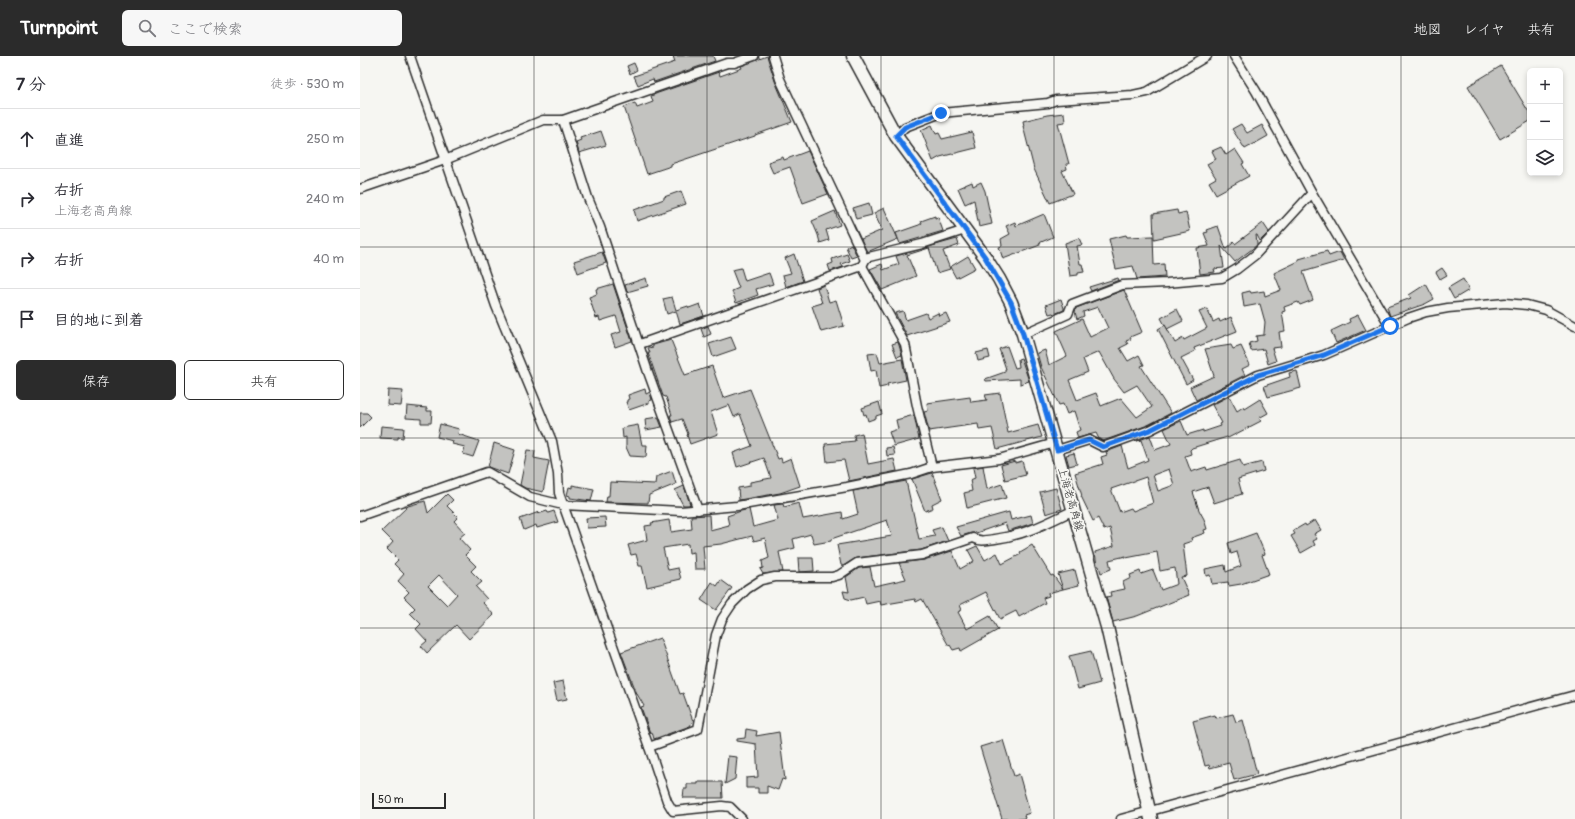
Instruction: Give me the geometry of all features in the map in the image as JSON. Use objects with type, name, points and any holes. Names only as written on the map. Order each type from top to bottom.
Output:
[{"type":"main road","name":"上海老高角線","points":[[853,56],[896,136],[965,230],[998,279],[1011,302],[1023,334],[1107,627],[1150,815]]},
{"type":"street","points":[[410,56],[496,306],[552,441],[558,474],[558,493],[649,747],[667,802],[673,811],[722,806],[730,807],[742,819]]},
{"type":"street","points":[[360,189],[445,160],[543,120],[563,120],[727,63],[734,63],[754,56]]},
{"type":"street","points":[[773,56],[780,79],[863,262],[905,344],[917,406],[932,467]]},
{"type":"street","points":[[896,136],[905,127],[941,113],[1048,103],[1056,100],[1133,95],[1147,92],[1207,56]]},
{"type":"street","points":[[1234,56],[1256,91],[1312,193],[1390,326]]},
{"type":"street","points":[[563,120],[588,198],[600,228],[651,380],[698,510]]},
{"type":"street","points":[[1023,334],[1068,314],[1072,304],[1122,285],[1222,278],[1237,270],[1255,255],[1312,193]]},
{"type":"street","points":[[640,344],[863,262],[965,230]]},
{"type":"street","points":[[360,516],[487,472],[530,497],[563,505],[681,511],[737,506],[847,487],[911,474],[932,467],[999,459],[1089,440],[1103,447],[1157,426],[1258,375],[1324,355],[1408,318],[1434,311],[1448,308],[1505,303],[1527,305],[1546,310],[1575,326]]},
{"type":"street","points":[[649,747],[698,729],[716,634],[722,619],[732,604],[746,589],[761,580],[775,577],[832,577],[839,575],[857,563],[922,555],[974,538],[979,541],[1011,537],[1025,533],[1074,510]]},
{"type":"street","points":[[1120,819],[1150,815],[1575,695]]},
{"type":"building","points":[[673,56],[713,56],[715,61],[654,82],[653,79],[638,85],[634,76],[675,62]]},
{"type":"building","points":[[767,56],[775,81],[792,122],[671,164],[671,166],[647,174],[624,107],[635,103],[637,108],[653,102],[651,96],[658,93],[719,72],[720,76],[742,68],[741,66]]},
{"type":"building","points":[[634,63],[637,70],[630,74],[627,66]]},
{"type":"building","points":[[1501,66],[1527,109],[1527,123],[1500,139],[1468,86]]},
{"type":"building","points":[[1064,113],[1065,122],[1058,123],[1069,164],[1066,164],[1067,169],[1062,171],[1073,194],[1050,203],[1034,169],[1023,121],[1047,115]]},
{"type":"building","points":[[1241,124],[1247,133],[1262,125],[1268,136],[1245,149],[1232,129]]},
{"type":"building","points":[[932,125],[936,134],[939,133],[942,139],[972,132],[976,148],[940,157],[933,161],[921,130]]},
{"type":"building","points":[[601,131],[606,145],[579,153],[576,142],[581,140],[580,138]]},
{"type":"building","points":[[1221,147],[1226,155],[1235,149],[1244,163],[1242,164],[1249,176],[1216,194],[1209,182],[1216,178],[1207,164],[1216,159],[1212,151]]},
{"type":"building","points":[[808,151],[828,194],[803,203],[790,167],[773,173],[768,162],[783,157],[784,160]]},
{"type":"building","points":[[972,182],[973,186],[981,182],[985,191],[992,224],[979,227],[974,200],[965,204],[958,188]]},
{"type":"building","points":[[681,191],[686,204],[637,221],[634,210]]},
{"type":"building","points":[[869,203],[872,215],[856,219],[853,208]]},
{"type":"building","points":[[884,208],[898,239],[867,252],[861,239],[882,230],[874,213]]},
{"type":"building","points":[[1177,210],[1178,214],[1186,212],[1190,231],[1154,239],[1153,214]]},
{"type":"building","points":[[835,211],[840,225],[826,230],[829,240],[820,243],[812,221]]},
{"type":"building","points":[[1044,214],[1053,237],[1039,243],[1040,245],[1003,259],[999,247],[1002,246],[1001,239],[1010,234],[1006,226],[1015,222],[1016,226]]},
{"type":"building","points":[[935,216],[935,218],[938,217],[943,231],[900,244],[896,233],[919,225],[922,223],[921,221]]},
{"type":"building","points":[[1263,223],[1269,232],[1260,241],[1256,235],[1256,246],[1235,262],[1221,246],[1224,268],[1214,269],[1215,272],[1200,274],[1197,248],[1209,246],[1204,233],[1208,232],[1207,230],[1218,226],[1226,249]]},
{"type":"building","points":[[1126,235],[1127,237],[1153,236],[1154,265],[1164,264],[1165,277],[1137,279],[1133,266],[1116,269],[1109,239]]},
{"type":"building","points":[[1079,238],[1082,245],[1077,246],[1080,264],[1082,264],[1084,272],[1078,273],[1078,275],[1070,276],[1065,243]]},
{"type":"building","points":[[957,239],[959,245],[943,251],[950,269],[937,273],[929,248],[907,255],[916,276],[882,290],[870,269],[882,264],[883,270],[899,264],[896,256]]},
{"type":"building","points":[[851,244],[857,256],[851,258],[846,247]]},
{"type":"building","points":[[1327,251],[1329,256],[1340,252],[1344,260],[1303,272],[1313,300],[1300,305],[1298,302],[1284,307],[1285,311],[1282,312],[1285,331],[1279,332],[1281,347],[1272,348],[1276,361],[1268,364],[1264,349],[1251,351],[1249,343],[1257,341],[1256,336],[1264,335],[1265,322],[1260,304],[1244,307],[1242,293],[1250,291],[1251,293],[1264,291],[1265,296],[1281,290],[1274,273],[1299,261],[1299,259]]},
{"type":"building","points":[[602,252],[606,263],[578,273],[574,261]]},
{"type":"building","points":[[794,254],[803,281],[786,287],[783,275],[791,273],[785,258]]},
{"type":"building","points":[[847,254],[850,261],[841,264],[843,267],[830,271],[828,265],[833,263],[832,259]]},
{"type":"building","points":[[968,256],[975,268],[956,278],[950,267]]},
{"type":"building","points":[[741,268],[745,281],[769,273],[773,284],[756,289],[758,295],[736,303],[732,291],[739,288],[732,270]]},
{"type":"building","points":[[1442,268],[1447,275],[1440,279],[1436,272]]},
{"type":"building","points":[[646,278],[648,286],[627,292],[625,285]]},
{"type":"building","points":[[1118,278],[1119,280],[1091,291],[1089,287]]},
{"type":"building","points":[[1463,279],[1469,290],[1454,299],[1448,288]]},
{"type":"building","points":[[613,284],[632,341],[615,347],[611,335],[621,332],[616,316],[600,321],[599,317],[596,318],[589,297],[597,294],[596,289]]},
{"type":"building","points":[[1426,284],[1434,299],[1425,304],[1390,316],[1387,307],[1411,298],[1409,295]]},
{"type":"building","points":[[824,285],[829,302],[836,300],[844,326],[821,332],[812,306],[822,303],[817,288]]},
{"type":"building","points":[[1124,290],[1142,332],[1130,337],[1131,339],[1126,341],[1128,344],[1120,348],[1128,361],[1139,355],[1144,365],[1141,366],[1171,413],[1148,425],[1103,441],[1099,439],[1096,433],[1078,438],[1076,432],[1080,430],[1074,411],[1067,414],[1063,404],[1059,405],[1041,367],[1037,353],[1045,350],[1049,365],[1067,356],[1056,331],[1082,319],[1090,337],[1108,328],[1098,307],[1083,312],[1084,316],[1077,319],[1075,312],[1076,308]],"holes":[[[1099,352],[1114,379],[1124,392],[1137,385],[1152,407],[1137,417],[1121,398],[1101,406],[1096,393],[1077,400],[1069,380],[1088,372],[1083,359]]]},
{"type":"building","points":[[672,297],[676,310],[688,306],[689,308],[700,304],[704,316],[680,324],[676,311],[667,314],[663,299]]},
{"type":"building","points":[[1061,299],[1064,310],[1054,314],[1049,314],[1046,305]]},
{"type":"building","points":[[1177,309],[1183,321],[1167,329],[1161,318]]},
{"type":"building","points":[[1207,309],[1213,322],[1219,319],[1220,322],[1231,317],[1237,331],[1194,348],[1195,351],[1181,358],[1193,380],[1186,384],[1158,329],[1165,325],[1175,343],[1183,338],[1184,340],[1207,328],[1199,312]]},
{"type":"building","points":[[903,311],[906,320],[926,313],[928,318],[938,313],[939,316],[946,313],[950,322],[907,336],[895,313]]},
{"type":"building","points":[[1358,315],[1366,330],[1336,343],[1331,331],[1350,322],[1349,319]]},
{"type":"building","points":[[708,326],[711,334],[704,337],[701,329]]},
{"type":"building","points":[[731,337],[736,349],[713,357],[709,344]]},
{"type":"building","points":[[671,340],[685,375],[712,366],[723,398],[750,389],[778,459],[781,458],[782,462],[791,458],[800,486],[780,493],[739,500],[738,488],[750,486],[750,482],[771,478],[764,458],[737,467],[733,453],[752,446],[740,414],[734,417],[729,405],[711,412],[718,434],[690,444],[682,419],[672,422],[670,415],[672,415],[666,397],[663,396],[648,353],[650,353],[648,348],[653,347],[653,345]]},
{"type":"building","points":[[898,342],[902,355],[897,357],[892,344]]},
{"type":"building","points":[[1231,345],[1233,349],[1241,346],[1250,365],[1242,369],[1245,375],[1196,400],[1190,387],[1214,376],[1205,349]]},
{"type":"building","points":[[1007,346],[1015,368],[1019,367],[1018,359],[1021,358],[1029,381],[1020,384],[1020,379],[986,381],[985,379],[1005,372],[1006,369],[999,349]]},
{"type":"building","points":[[988,350],[990,358],[978,361],[976,353]]},
{"type":"building","points":[[877,353],[880,363],[902,359],[906,380],[887,384],[888,386],[879,388],[876,370],[871,371],[868,354]]},
{"type":"building","points":[[1297,371],[1301,388],[1268,397],[1264,386],[1290,377],[1289,373]]},
{"type":"building","points":[[645,389],[646,394],[650,392],[652,400],[649,401],[649,403],[629,410],[626,402],[629,399],[628,395]]},
{"type":"building","points":[[388,390],[403,391],[401,406],[387,405]]},
{"type":"building","points":[[1000,393],[1008,433],[1038,425],[1042,437],[997,449],[992,428],[979,430],[978,424],[929,431],[924,412],[928,411],[927,403],[970,397],[971,402],[987,400],[985,395]]},
{"type":"building","points":[[1229,396],[1237,411],[1243,407],[1244,409],[1260,399],[1268,413],[1259,418],[1261,421],[1228,438],[1227,437],[1192,448],[1190,450],[1191,454],[1185,456],[1191,472],[1206,467],[1207,470],[1240,460],[1243,467],[1262,462],[1264,471],[1238,479],[1242,494],[1214,503],[1208,487],[1193,492],[1207,529],[1204,530],[1205,533],[1191,538],[1192,541],[1183,544],[1187,576],[1181,577],[1189,595],[1137,616],[1113,622],[1106,597],[1111,596],[1110,592],[1125,589],[1123,582],[1131,578],[1130,575],[1140,571],[1141,574],[1153,570],[1161,590],[1177,584],[1175,568],[1160,571],[1157,552],[1109,560],[1111,569],[1101,573],[1099,566],[1097,566],[1095,552],[1114,546],[1110,528],[1104,530],[1098,518],[1093,521],[1081,496],[1075,473],[1103,464],[1101,457],[1107,455],[1106,452],[1122,446],[1128,468],[1148,460],[1141,440],[1137,441],[1150,436],[1155,450],[1171,444],[1164,429],[1181,421],[1187,435],[1221,426],[1220,424],[1222,423],[1212,405]],"holes":[[[1169,469],[1174,485],[1158,491],[1153,475]],[[1146,477],[1153,503],[1133,511],[1131,508],[1120,512],[1111,489]]]},
{"type":"building","points":[[879,402],[882,414],[868,421],[862,408]]},
{"type":"building","points":[[407,406],[427,408],[427,411],[432,411],[431,423],[421,423],[421,419],[406,418]]},
{"type":"building","points":[[360,413],[367,413],[371,417],[360,428]]},
{"type":"building","points":[[914,415],[919,439],[894,446],[889,432],[898,429],[896,420]]},
{"type":"building","points":[[658,417],[662,427],[646,430],[645,419]]},
{"type":"building","points":[[440,424],[459,429],[458,434],[479,441],[473,457],[463,454],[465,447],[452,444],[453,441],[437,437]]},
{"type":"building","points":[[638,425],[642,445],[647,445],[646,457],[630,456],[626,447],[626,437],[623,438],[622,428]]},
{"type":"building","points":[[381,426],[404,428],[403,438],[380,438]]},
{"type":"building","points":[[862,433],[868,464],[894,459],[897,471],[849,481],[844,460],[827,462],[825,444],[855,441],[854,435]]},
{"type":"building","points":[[494,443],[515,450],[508,474],[488,467]]},
{"type":"building","points":[[893,447],[895,455],[887,456],[886,448]]},
{"type":"building","points":[[527,450],[535,451],[534,458],[549,461],[543,492],[525,488],[520,485]]},
{"type":"building","points":[[1074,453],[1077,464],[1069,466],[1066,455]]},
{"type":"building","points":[[1015,461],[1015,463],[1022,461],[1026,475],[1005,480],[1001,465]]},
{"type":"building","points":[[983,466],[987,489],[1002,484],[1006,498],[967,508],[964,493],[972,491],[970,480],[975,478],[973,468]]},
{"type":"building","points":[[672,471],[676,484],[649,495],[648,503],[606,502],[607,496],[609,496],[610,482],[655,484],[656,477]]},
{"type":"building","points":[[932,473],[942,499],[932,504],[933,508],[925,511],[912,479]]},
{"type":"building","points":[[906,481],[919,539],[935,536],[932,530],[942,527],[948,541],[921,550],[856,558],[843,566],[841,565],[837,545],[892,536],[887,520],[831,539],[831,541],[814,544],[811,534],[793,539],[795,548],[779,552],[783,572],[763,574],[760,569],[763,568],[762,561],[769,558],[765,538],[754,541],[752,536],[721,544],[703,546],[705,569],[695,569],[694,552],[689,553],[688,544],[663,548],[668,570],[678,568],[681,579],[647,587],[642,566],[639,566],[636,554],[631,555],[628,545],[647,540],[645,526],[652,525],[651,523],[669,520],[671,532],[692,529],[691,516],[709,515],[710,530],[729,525],[727,516],[749,509],[753,527],[778,520],[774,505],[783,504],[784,507],[799,503],[803,519],[842,512],[843,519],[858,514],[853,491]]},
{"type":"building","points":[[572,485],[594,489],[591,501],[570,498],[570,496],[567,495],[569,487],[572,488]]},
{"type":"building","points":[[684,486],[690,504],[689,505],[683,505],[675,490]]},
{"type":"building","points":[[1056,488],[1062,509],[1046,514],[1040,492]]},
{"type":"building","points":[[447,494],[453,500],[447,506],[458,517],[454,521],[465,533],[459,538],[470,550],[465,555],[476,566],[471,571],[482,582],[476,587],[487,599],[483,603],[494,615],[469,639],[456,625],[427,653],[421,646],[427,641],[416,629],[421,624],[410,613],[415,608],[404,597],[409,592],[398,581],[404,574],[394,564],[398,560],[387,549],[393,542],[382,531],[408,506],[425,501],[428,513]],"holes":[[[439,575],[457,594],[447,605],[428,586]]]},
{"type":"building","points":[[547,511],[548,513],[554,511],[558,522],[537,528],[536,525],[524,530],[520,519],[539,512],[538,514]]},
{"type":"building","points":[[1009,512],[1011,520],[1031,515],[1033,523],[1008,531],[1005,523],[976,533],[961,536],[956,527]]},
{"type":"building","points":[[605,517],[606,527],[587,528],[586,518]]},
{"type":"building","points":[[1315,520],[1321,530],[1314,534],[1317,539],[1313,541],[1315,545],[1301,553],[1291,536],[1295,534],[1293,531],[1305,524],[1306,526]]},
{"type":"building","points":[[1256,533],[1265,554],[1262,555],[1269,574],[1241,584],[1229,586],[1228,582],[1212,584],[1210,575],[1206,576],[1205,569],[1225,565],[1226,572],[1241,566],[1237,552],[1231,554],[1228,543]]},
{"type":"building","points":[[1032,545],[1051,576],[1053,575],[1063,589],[1048,593],[1049,596],[1043,598],[1045,603],[1019,617],[1016,611],[1000,619],[986,592],[960,605],[962,610],[958,612],[967,629],[990,616],[998,630],[961,651],[960,648],[953,650],[950,645],[949,646],[922,599],[916,602],[915,599],[881,605],[880,601],[866,604],[864,597],[851,600],[845,598],[843,591],[849,592],[846,577],[859,568],[870,567],[874,586],[906,579],[899,563],[924,560],[952,551],[960,569],[974,561],[968,550],[977,546],[985,560],[997,553],[1002,564],[1021,554],[1020,552]]},
{"type":"building","points":[[798,558],[813,558],[814,571],[799,572]]},
{"type":"building","points":[[1075,570],[1079,585],[1063,589],[1058,574]]},
{"type":"building","points":[[721,580],[732,588],[716,610],[701,600],[712,582],[717,586]]},
{"type":"building","points":[[660,638],[680,694],[683,693],[693,721],[690,726],[654,739],[652,732],[650,733],[641,707],[644,706],[637,694],[621,652]]},
{"type":"building","points":[[1091,651],[1100,683],[1078,689],[1069,656]]},
{"type":"building","points":[[563,681],[567,699],[557,701],[553,683]]},
{"type":"building","points":[[1233,714],[1236,722],[1243,720],[1257,774],[1234,780],[1229,763],[1210,768],[1209,765],[1205,766],[1193,721],[1215,715],[1216,718]]},
{"type":"building","points":[[746,729],[757,731],[756,736],[779,732],[785,780],[782,779],[778,790],[767,786],[767,793],[758,793],[758,788],[746,788],[746,778],[758,777],[756,744],[737,741],[737,739],[745,738]]},
{"type":"building","points":[[1003,740],[1014,776],[1019,774],[1030,813],[1024,815],[1025,818],[1002,819],[980,747]]},
{"type":"building","points":[[728,756],[737,757],[735,779],[725,784]]},
{"type":"building","points":[[698,782],[722,782],[723,798],[683,798],[684,789],[687,789],[687,784],[698,784]]},
{"type":"route","points":[[941,113],[905,127],[896,136],[985,257],[1011,302],[1023,334],[1057,450],[1089,440],[1103,447],[1150,430],[1258,375],[1324,355],[1390,326]]}]
